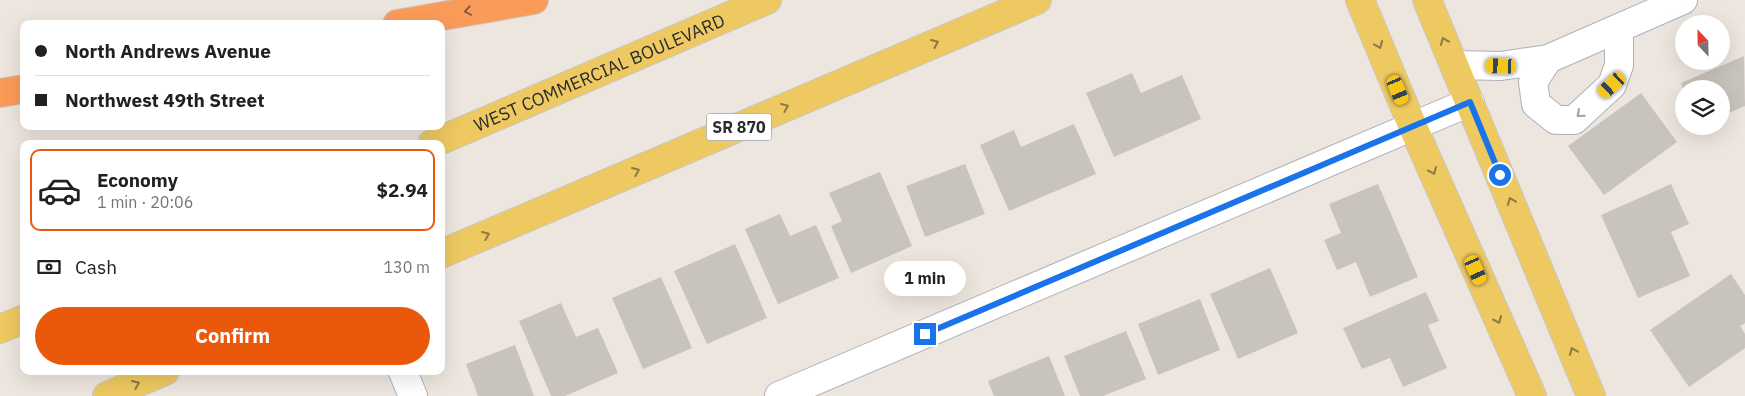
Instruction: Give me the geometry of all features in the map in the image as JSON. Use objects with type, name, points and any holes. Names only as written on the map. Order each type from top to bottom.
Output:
[{"type":"highway","points":[[420,20],[534,0]]},
{"type":"highway","points":[[0,93],[20,90]]},
{"type":"main road","name":"WEST COMMERCIAL BOULEVARD","points":[[441,140],[767,0]]},
{"type":"main road","name":"SR 870","points":[[445,252],[1037,0]]},
{"type":"main road","points":[[1360,0],[1413,127],[1532,396]]},
{"type":"main road","points":[[1428,0],[1591,396]]},
{"type":"main road","points":[[0,330],[20,321]]},
{"type":"main road","points":[[107,396],[156,375]]},
{"type":"street","points":[[1455,65],[1501,66],[1548,59],[1683,0]]},
{"type":"street","points":[[1548,59],[1533,82],[1536,104],[1556,120],[1574,120],[1612,85],[1619,65],[1619,28]]},
{"type":"street","points":[[780,396],[1470,102]]},
{"type":"building","points":[[1744,56],[1745,106],[1730,112],[1730,80],[1688,80],[1711,70],[1730,70],[1730,62]]},
{"type":"building","points":[[1132,73],[1141,93],[1182,75],[1201,119],[1114,157],[1086,93]]},
{"type":"building","points":[[1641,93],[1677,142],[1604,195],[1568,146]]},
{"type":"building","points":[[1074,124],[1096,174],[1009,211],[980,145],[1014,130],[1021,147]]},
{"type":"building","points":[[965,164],[985,214],[925,237],[906,186]]},
{"type":"building","points":[[880,172],[912,246],[851,273],[831,226],[842,221],[829,193]]},
{"type":"building","points":[[1378,184],[1418,277],[1370,297],[1356,262],[1337,270],[1324,240],[1341,233],[1329,204]]},
{"type":"building","points":[[1671,184],[1689,224],[1671,232],[1690,276],[1638,298],[1601,215]]},
{"type":"building","points":[[780,214],[790,236],[816,225],[839,278],[778,304],[745,229]]},
{"type":"building","points":[[735,244],[767,318],[707,344],[674,271]]},
{"type":"building","points":[[1270,268],[1298,333],[1238,359],[1210,294]]},
{"type":"building","points":[[1731,274],[1745,295],[1745,323],[1740,326],[1745,334],[1745,348],[1689,387],[1650,330]]},
{"type":"building","points":[[661,277],[692,348],[643,369],[612,298]]},
{"type":"building","points":[[1426,292],[1439,321],[1428,325],[1447,368],[1403,387],[1390,358],[1362,369],[1343,328]]},
{"type":"building","points":[[1200,299],[1220,350],[1158,375],[1138,324]]},
{"type":"building","points":[[561,303],[576,337],[598,328],[618,373],[565,396],[551,396],[519,321]]},
{"type":"building","points":[[1126,331],[1146,379],[1103,396],[1080,396],[1064,356]]},
{"type":"building","points":[[515,345],[534,396],[478,396],[466,364]]},
{"type":"building","points":[[1049,356],[1065,396],[994,396],[988,381]]},
{"type":"route","points":[[925,334],[1470,102],[1500,175]]}]
